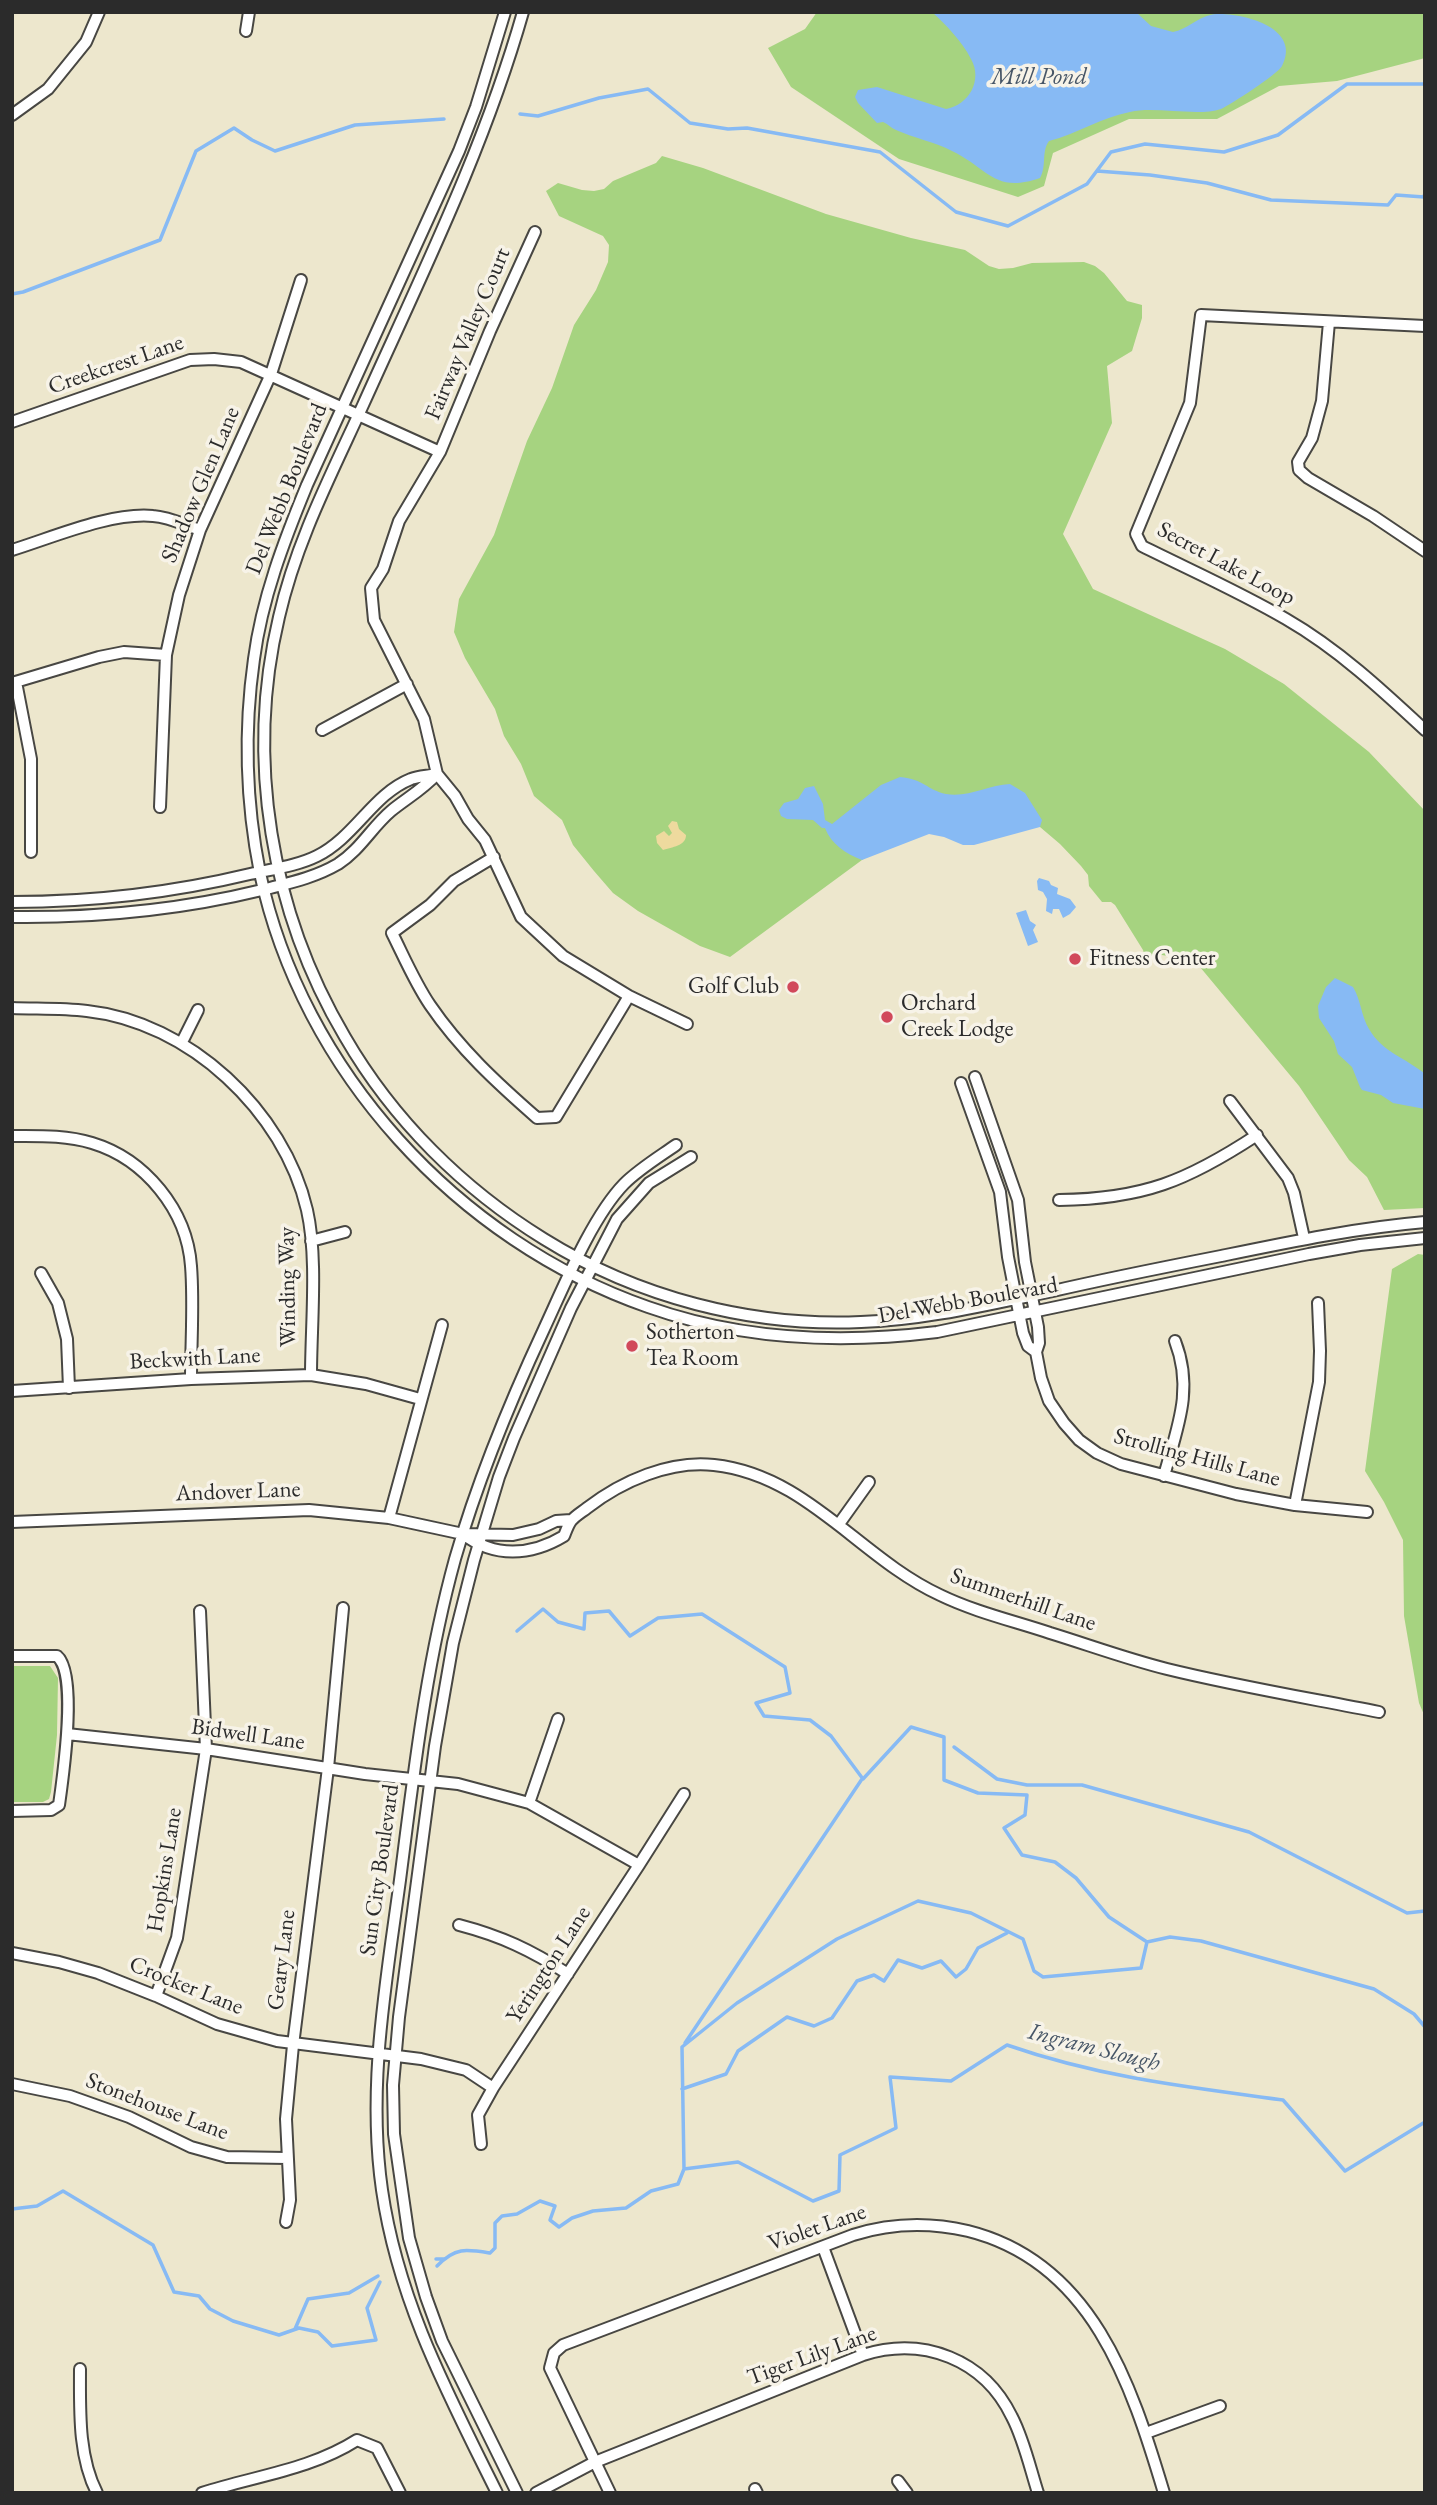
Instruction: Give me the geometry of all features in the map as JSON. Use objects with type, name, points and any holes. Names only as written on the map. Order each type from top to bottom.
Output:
[{"type":"street","points":[[12,116],[48,89],[86,42],[99,12]]},
{"type":"street","points":[[246,31],[249,12]]},
{"type":"street","name":"Del Webb Boulevard","points":[[505,12],[476,107],[350,411],[300,546],[282,602],[271,659],[265,761],[269,822],[282,885],[300,946],[325,1001],[355,1055],[393,1107],[432,1150],[476,1191],[510,1217],[579,1259],[633,1283],[679,1299],[780,1320],[836,1323],[934,1315],[1304,1238],[1425,1222]]},
{"type":"street","name":"Del Webb Boulevard","points":[[523,12],[474,158],[284,541],[264,608],[256,647],[249,713],[248,762],[253,824],[264,889],[284,951],[311,1011],[343,1066],[381,1120],[420,1163],[465,1205],[525,1247],[571,1274],[648,1307],[686,1319],[745,1331],[808,1339],[896,1337],[937,1332],[1309,1254],[1425,1238]]},
{"type":"street","name":"Fairway Valley Court","points":[[437,774],[424,719],[374,620],[371,588],[383,569],[399,521],[440,452],[535,232]]},
{"type":"street","name":"Shadow Glen Lane","points":[[160,807],[166,655],[179,595],[200,530],[271,374],[301,280]]},
{"type":"street","name":"Secret Lake Loop","points":[[1425,326],[1201,315],[1190,402],[1136,534],[1142,546],[1287,620],[1318,641],[1376,684],[1425,730]]},
{"type":"street","points":[[1329,323],[1322,401],[1312,438],[1298,462],[1300,470],[1308,478],[1373,516],[1425,551]]},
{"type":"street","name":"Creekcrest Lane","points":[[12,422],[190,360],[214,359],[241,362],[271,374],[440,452]]},
{"type":"street","points":[[12,550],[115,518],[136,515],[157,516],[200,530]]},
{"type":"street","points":[[31,852],[31,759],[14,682],[124,652],[166,655]]},
{"type":"street","points":[[322,730],[407,684]]},
{"type":"street","points":[[12,902],[91,900],[184,889],[313,858],[347,837],[379,801],[397,786],[412,778],[437,774]]},
{"type":"street","points":[[437,774],[455,796],[494,857],[521,917],[563,956],[628,996],[687,1024]]},
{"type":"street","points":[[12,917],[139,912],[231,897],[320,873],[357,849],[389,813],[420,792],[437,774]]},
{"type":"street","points":[[494,857],[454,881],[429,905],[392,933],[428,1003],[455,1040],[487,1075],[537,1118],[556,1117],[628,996]]},
{"type":"street","name":"Winding Way","points":[[12,1008],[88,1011],[136,1022],[182,1042],[234,1085],[262,1116],[278,1139],[303,1197],[311,1241],[311,1375]]},
{"type":"street","points":[[182,1042],[198,1010]]},
{"type":"street","name":"Strolling Hills Lane","points":[[975,1077],[1018,1200],[1025,1262],[1035,1312],[1039,1343],[1036,1352],[1041,1378],[1049,1401],[1079,1440],[1097,1453],[1121,1464],[1164,1476],[1295,1505],[1367,1512]]},
{"type":"street","name":"Strolling Hills Lane","points":[[961,1083],[1000,1192],[1008,1258],[1020,1315],[1028,1346],[1036,1352]]},
{"type":"street","points":[[1230,1101],[1288,1178],[1304,1238]]},
{"type":"street","points":[[12,1136],[60,1136],[92,1143],[118,1153],[146,1173],[168,1201],[184,1232],[191,1265],[191,1379]]},
{"type":"street","points":[[1059,1200],[1118,1196],[1173,1182],[1215,1162],[1257,1136]]},
{"type":"street","name":"Sun City Boulevard","points":[[497,2493],[426,2346],[400,2273],[378,2159],[376,2083],[386,2054],[422,1779],[436,1640],[463,1534],[498,1431],[603,1211],[639,1171],[676,1145]]},
{"type":"street","name":"Sun City Boulevard","points":[[517,2493],[442,2341],[417,2269],[404,2214],[396,2157],[393,2085],[386,2054],[422,1779],[478,1546],[514,1438],[592,1266],[617,1219],[626,1206],[649,1184],[691,1157]]},
{"type":"street","points":[[311,1241],[345,1232]]},
{"type":"street","points":[[41,1273],[58,1303],[67,1339],[69,1388]]},
{"type":"street","points":[[1295,1505],[1318,1381],[1318,1303]]},
{"type":"street","points":[[389,1518],[442,1325]]},
{"type":"street","points":[[1164,1476],[1182,1410],[1185,1385],[1182,1360],[1175,1341]]},
{"type":"street","name":"Beckwith Lane","points":[[12,1391],[191,1379],[311,1375],[366,1384],[420,1399]]},
{"type":"street","name":"Summerhill Lane","points":[[463,1534],[521,1534],[556,1521],[571,1520],[622,1485],[652,1473],[681,1466],[712,1465],[748,1471],[777,1482],[839,1524],[906,1576],[940,1595],[983,1612],[1166,1669],[1379,1712]]},
{"type":"street","points":[[839,1524],[869,1482]]},
{"type":"street","name":"Andover Lane","points":[[12,1522],[309,1510],[389,1518],[463,1534]]},
{"type":"street","name":"Summerhill Lane","points":[[478,1546],[500,1551],[533,1549],[564,1536],[571,1520]]},
{"type":"street","points":[[463,1534],[478,1546]]},
{"type":"street","name":"Geary Lane","points":[[286,2222],[290,2200],[286,2119],[328,1768],[344,1608]]},
{"type":"street","name":"Hopkins Lane","points":[[156,1996],[177,1938],[206,1749],[200,1611]]},
{"type":"street","points":[[12,1656],[57,1656],[63,1661],[66,1674],[67,1734],[59,1805],[51,1810],[12,1811]]},
{"type":"street","points":[[529,1803],[558,1719]]},
{"type":"street","name":"Bidwell Lane","points":[[67,1734],[206,1749],[458,1784],[529,1803],[639,1865]]},
{"type":"street","name":"Yerington Lane","points":[[481,2144],[478,2115],[493,2088],[684,1794]]},
{"type":"street","points":[[459,1925],[496,1934],[539,1955],[568,1974]]},
{"type":"street","name":"Crocker Lane","points":[[12,1953],[98,1973],[217,2024],[293,2045],[421,2059],[466,2070],[493,2088]]},
{"type":"street","name":"Stonehouse Lane","points":[[12,2084],[70,2096],[130,2117],[191,2147],[215,2154],[227,2157],[287,2158]]},
{"type":"street","name":"Violet Lane","points":[[595,2462],[550,2368],[554,2353],[564,2345],[875,2228],[926,2224],[988,2236],[1023,2252],[1046,2268],[1075,2296],[1110,2347],[1146,2433],[1164,2493]]},
{"type":"street","points":[[823,2247],[863,2355]]},
{"type":"street","name":"Tiger Lily Lane","points":[[536,2493],[595,2462],[863,2355],[881,2350],[923,2349],[961,2360],[975,2369],[997,2391],[1013,2419],[1038,2493]]},
{"type":"street","points":[[80,2369],[83,2446],[97,2493]]},
{"type":"street","points":[[1146,2433],[1220,2406]]},
{"type":"street","points":[[202,2493],[307,2464],[357,2440],[377,2448],[400,2493]]},
{"type":"street","points":[[595,2462],[610,2493]]},
{"type":"street","points":[[898,2481],[906,2493]]},
{"type":"green space","points":[[817,12],[1425,12],[1425,58],[1337,81],[1279,86],[1217,119],[1129,119],[1053,153],[1044,186],[1018,197],[899,159],[791,87],[768,48],[805,29]]},
{"type":"green space","points":[[662,156],[703,168],[826,214],[965,250],[989,266],[999,269],[1032,263],[1084,262],[1104,273],[1127,301],[1142,305],[1142,318],[1132,351],[1107,366],[1112,423],[1063,534],[1093,589],[1225,649],[1284,684],[1369,752],[1425,811],[1425,1208],[1384,1210],[1367,1177],[1349,1160],[1299,1086],[1195,961],[1162,955],[1153,956],[1147,962],[1143,950],[1115,905],[1102,902],[1089,886],[1088,875],[1081,866],[1040,827],[926,820],[862,860],[730,957],[700,946],[638,911],[613,893],[573,845],[562,820],[534,796],[521,764],[504,736],[495,709],[465,658],[454,632],[459,599],[494,535],[527,441],[552,388],[574,325],[596,290],[608,262],[609,245],[603,236],[559,216],[546,191],[558,183],[582,190],[604,189],[613,181],[656,163]]},
{"type":"green space","points":[[1418,1254],[1425,1255],[1425,1717],[1419,1703],[1404,1616],[1403,1540],[1365,1471],[1392,1269]]},
{"type":"green space","points":[[12,1666],[50,1666],[58,1678],[57,1735],[51,1792],[49,1799],[43,1802],[12,1802]]},
{"type":"sand","points":[[672,821],[677,822],[679,829],[686,835],[685,839],[678,846],[663,850],[657,843],[656,836],[664,831],[669,836],[672,833],[668,826]]},
{"type":"water","name":"Mill Pond","points":[[932,12],[1136,12],[1151,26],[1173,32],[1211,15],[1228,14],[1267,25],[1284,42],[1286,53],[1279,70],[1221,109],[1200,112],[1140,110],[1120,114],[1049,141],[1040,178],[1012,183],[992,177],[945,148],[896,130],[883,122],[877,123],[855,97],[858,90],[877,87],[946,109],[954,107],[967,97],[972,90],[975,75],[971,59],[958,40]]},
{"type":"water","points":[[900,777],[954,795],[1010,784],[1025,793],[1042,820],[1040,827],[974,845],[963,845],[929,834],[862,860],[840,848],[825,828],[813,820],[787,819],[781,816],[779,810],[784,803],[798,799],[805,788],[814,786],[823,804],[825,820],[832,824],[881,785]]},
{"type":"water","points":[[1039,878],[1058,888],[1057,894],[1070,899],[1076,907],[1070,914],[1063,918],[1059,909],[1053,909],[1052,914],[1046,911],[1047,899],[1043,892],[1038,890]]},
{"type":"water","points":[[1026,910],[1030,921],[1036,925],[1033,930],[1038,942],[1028,946],[1016,913]]},
{"type":"water","points":[[1335,978],[1353,987],[1366,1024],[1374,1037],[1425,1074],[1425,1109],[1393,1103],[1381,1095],[1362,1090],[1352,1067],[1338,1054],[1334,1041],[1319,1018],[1318,1006],[1326,987]]},
{"type":"waterway","points":[[520,114],[538,116],[599,98],[648,89],[690,123],[728,129],[747,128],[880,152],[956,212],[1008,226],[1087,184],[1111,152],[1145,144],[1224,152],[1278,135],[1347,84],[1425,84]]},
{"type":"waterway","points":[[12,294],[160,240],[196,151],[234,128],[275,151],[355,125],[444,119]]},
{"type":"waterway","points":[[1097,171],[1207,183],[1271,200],[1388,205],[1396,195],[1424,197],[1425,193]]},
{"type":"waterway","points":[[517,1631],[543,1609],[558,1622],[584,1629],[585,1613],[609,1611],[630,1636],[658,1618],[702,1614],[785,1667],[790,1693],[756,1703],[764,1716],[810,1720],[831,1736],[863,1779],[911,1727],[944,1737],[944,1780],[978,1793],[1027,1795],[1025,1815],[1004,1828],[1022,1855],[1055,1862],[1076,1878],[1109,1917],[1147,1942],[1170,1937],[1201,1941],[1374,1989],[1414,2014],[1425,2027]]},
{"type":"waterway","points":[[954,1747],[997,1779],[1027,1785],[1082,1785],[1249,1832],[1407,1913],[1425,1911]]},
{"type":"waterway","points":[[685,2043],[862,1779]]},
{"type":"waterway","points":[[684,2169],[682,2047],[737,2003],[837,1939],[918,1901],[971,1913],[1023,1939],[1034,1971],[1043,1977],[1141,1968],[1147,1942]]},
{"type":"waterway","points":[[682,2089],[726,2074],[738,2051],[787,2017],[814,2026],[832,2018],[857,1981],[874,1975],[884,1981],[898,1960],[922,1968],[941,1961],[956,1977],[966,1969],[978,1948],[1007,1933]]},
{"type":"waterway","name":"Ingram Slough","points":[[437,2266],[455,2252],[490,2253],[495,2248],[495,2223],[502,2216],[517,2214],[540,2201],[555,2206],[550,2220],[559,2227],[572,2218],[593,2211],[626,2208],[651,2191],[678,2184],[684,2169],[738,2162],[813,2201],[839,2191],[840,2155],[896,2128],[890,2077],[951,2081],[1007,2045],[1109,2073],[1283,2100],[1345,2171],[1425,2122]]},
{"type":"waterway","name":"Ingram Slough","points":[[12,2209],[37,2206],[63,2191],[153,2245],[174,2292],[199,2296],[210,2309],[233,2321],[279,2335],[299,2328],[318,2332],[332,2346],[376,2340],[367,2308],[380,2282]]},
{"type":"waterway","name":"Ingram Slough","points":[[436,2259],[444,2259]]},
{"type":"waterway","points":[[295,2329],[308,2299],[349,2293],[378,2276]]},
{"type":"place","name":"Fitness Center","points":[[1075,959]]},
{"type":"place","name":"Golf Club","points":[[793,987]]},
{"type":"place","name":"Orchard Creek Lodge","points":[[887,1017]]},
{"type":"place","name":"Sotherton Tea Room","points":[[632,1346]]}]
